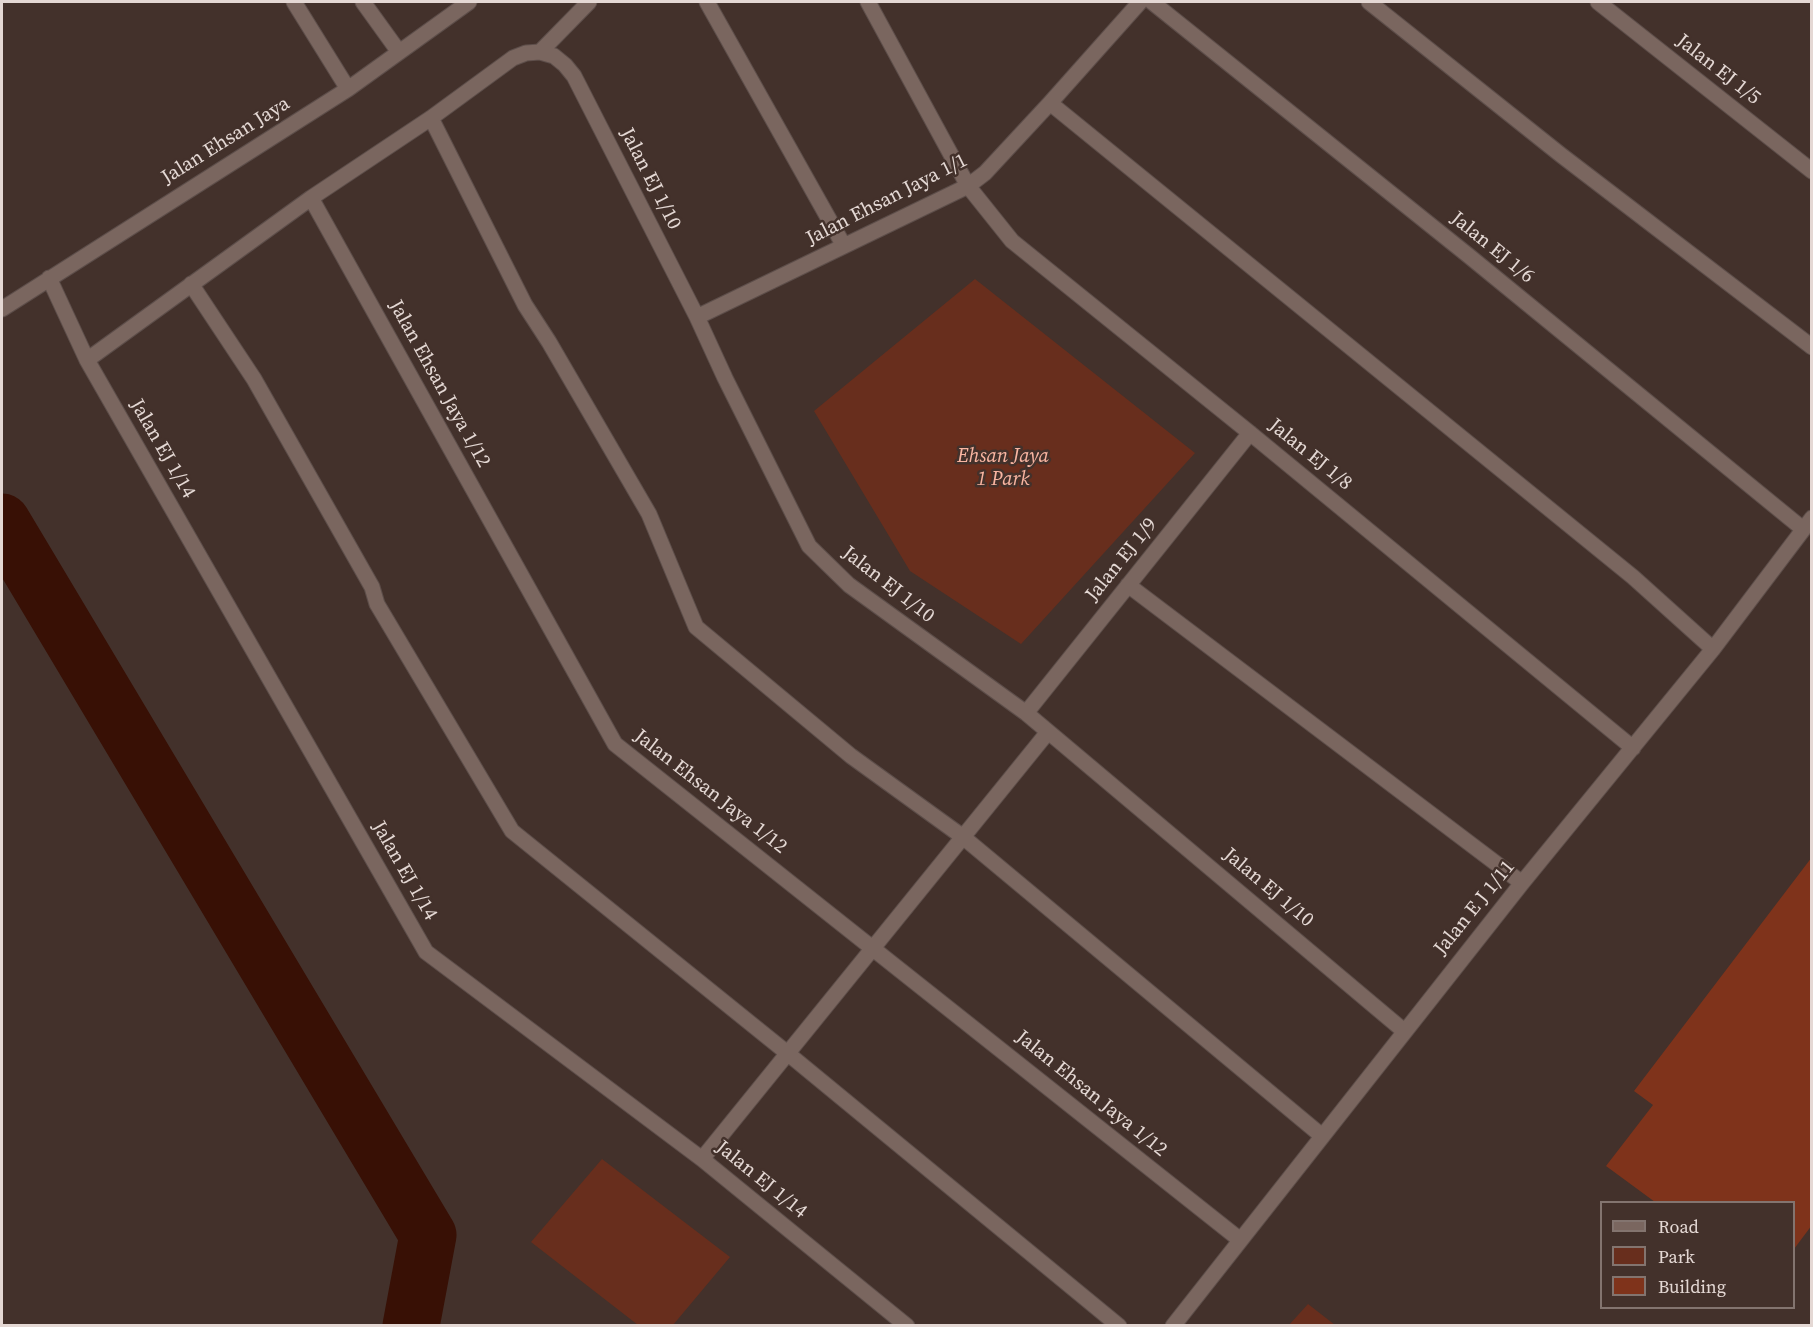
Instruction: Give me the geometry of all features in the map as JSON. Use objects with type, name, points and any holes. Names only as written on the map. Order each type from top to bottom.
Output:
[{"type":"street","points":[[294,2],[348,89]]},
{"type":"street","points":[[363,2],[399,52]]},
{"type":"street","name":"Jalan Ehsan Jaya","points":[[5,307],[348,89],[469,2]]},
{"type":"street","points":[[87,360],[311,198],[430,118],[513,58],[526,53],[540,52],[589,2]]},
{"type":"street","points":[[707,2],[844,246]]},
{"type":"street","name":"Jalan EJ 1/8","points":[[868,2],[968,186],[1012,241],[1633,748]]},
{"type":"street","name":"Jalan Ehsan Jaya 1/1","points":[[697,317],[968,186],[985,173],[1140,2]]},
{"type":"street","name":"Jalan EJ 1/6","points":[[1152,2],[1807,524]]},
{"type":"street","points":[[1369,2],[1562,155],[1812,347]]},
{"type":"street","name":"Jalan EJ 1/5","points":[[1598,2],[1812,171]]},
{"type":"street","name":"Jalan EJ 1/10","points":[[540,52],[554,56],[565,64],[574,76],[810,546],[849,585],[1026,713],[1404,1031]]},
{"type":"street","points":[[1050,103],[1633,577],[1713,649]]},
{"type":"street","points":[[430,118],[525,305],[649,514],[696,627],[851,756],[963,837],[1322,1136]]},
{"type":"street","name":"Jalan Ehsan Jaya 1/12","points":[[311,198],[615,744],[1239,1239]]},
{"type":"street","name":"Jalan EJ 1/14","points":[[49,278],[87,360],[426,952],[702,1159],[907,1326]]},
{"type":"street","points":[[192,284],[254,379],[372,588],[378,604],[512,831],[1119,1326]]},
{"type":"street","name":"Jalan EJ 1/9","points":[[1026,713],[1250,433]]},
{"type":"street","name":"Jalan E J 1/11","points":[[1173,1326],[1239,1239],[1522,883],[1713,649],[1807,524]]},
{"type":"street","points":[[1128,585],[1522,883]]},
{"type":"street","points":[[702,1159],[1048,732]]},
{"type":"green space","name":"Ehsan Jaya 1 Park","points":[[975,279],[1195,453],[1021,644],[910,571],[814,411]]},
{"type":"green space","points":[[602,1159],[730,1257],[673,1325],[638,1325],[531,1242]]},
{"type":"green space","points":[[1308,1304],[1335,1325],[1289,1325]]},
{"type":"building","points":[[1812,857],[1812,1225],[1795,1248],[1795,1201],[1654,1201],[1606,1166],[1653,1105],[1634,1091]]},
{"type":"waterway","points":[[2,522],[428,1235],[411,1326]]}]
